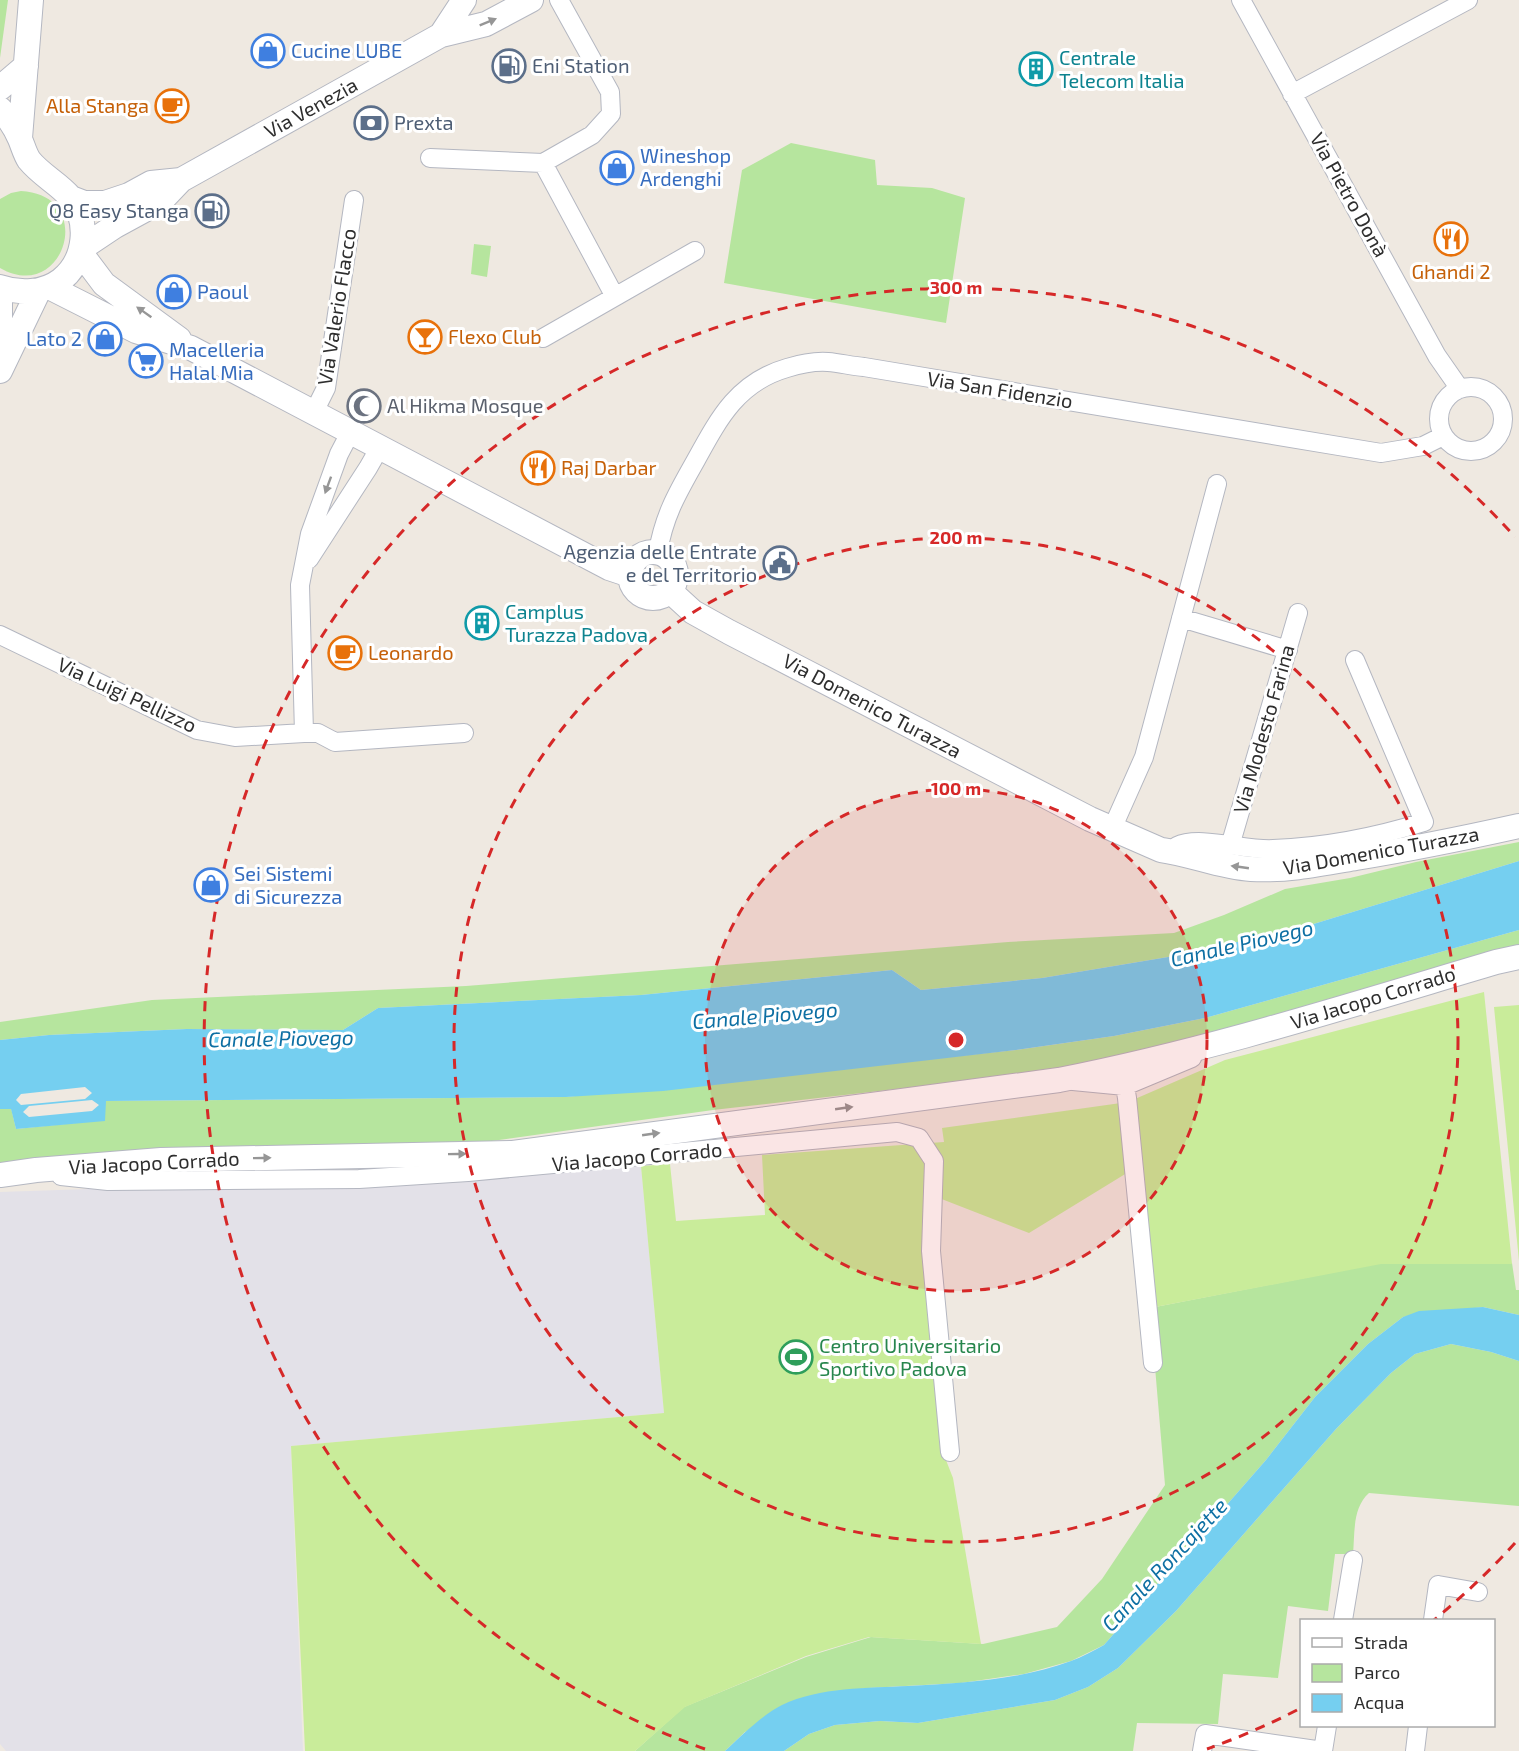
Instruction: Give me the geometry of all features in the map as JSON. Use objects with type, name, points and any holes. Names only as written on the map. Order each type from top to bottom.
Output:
[{"type":"main road","points":[[20,138],[31,0]]},
{"type":"main road","name":"Via Venezia","points":[[441,34],[464,0]]},
{"type":"main road","name":"Via Venezia","points":[[81,250],[114,226],[161,201],[181,180],[441,34],[486,24],[531,0]]},
{"type":"main road","points":[[0,88],[26,66]]},
{"type":"main road","points":[[0,109],[11,121],[27,158],[37,170],[71,198],[80,213],[82,224],[81,250],[76,263],[62,279],[44,288],[14,292],[0,287]]},
{"type":"main road","name":"Via Venezia","points":[[71,198],[84,203],[105,203],[129,195],[151,183],[181,180]]},
{"type":"main road","points":[[81,250],[104,284],[146,313],[190,348]]},
{"type":"main road","points":[[44,288],[136,332],[190,348],[609,568],[630,575]]},
{"type":"main road","points":[[0,371],[44,288]]},
{"type":"main road","points":[[0,300],[0,332]]},
{"type":"main road","points":[[650,552],[658,552],[667,556],[673,564],[676,573],[675,583],[670,591],[658,598],[644,597],[633,588],[630,575],[635,560],[650,552]]},
{"type":"main road","name":"Via Domenico Turazza","points":[[670,591],[693,612],[729,632],[1112,829],[1161,850],[1250,869],[1299,868],[1404,850],[1519,826]]},
{"type":"main road","name":"Via Jacopo Corrado","points":[[0,1174],[161,1160],[513,1153],[1059,1080],[1126,1067],[1227,1041],[1519,957]]},
{"type":"street","points":[[430,158],[543,163],[592,135],[611,114],[610,92],[559,0]]},
{"type":"street","name":"Via Pietro Donà","points":[[1241,0],[1437,356],[1460,389]]},
{"type":"street","points":[[1292,94],[1468,0]]},
{"type":"street","points":[[543,163],[614,296]]},
{"type":"street","name":"Via Valerio Flacco","points":[[314,412],[326,388],[354,200]]},
{"type":"street","points":[[543,338],[694,251]]},
{"type":"street","name":"Via San Fidenzio","points":[[658,552],[669,508],[711,433],[727,410],[744,389],[770,373],[802,363],[826,362],[864,367],[1382,453],[1423,446],[1443,436]]},
{"type":"street","points":[[1471,387],[1483,389],[1499,404],[1511,428],[1482,450],[1471,452],[1460,450],[1443,436],[1440,427],[1440,408],[1452,393],[1460,389],[1471,387]]},
{"type":"street","points":[[304,733],[300,585],[310,534],[339,454],[351,431]]},
{"type":"street","points":[[303,568],[380,447]]},
{"type":"street","points":[[1112,829],[1144,757],[1216,484]]},
{"type":"street","name":"Via Modesto Farina","points":[[1230,846],[1298,613]]},
{"type":"street","points":[[1181,618],[1288,650]]},
{"type":"street","name":"Via Luigi Pellizzo","points":[[0,634],[197,730],[235,737],[318,733],[335,742],[464,733]]},
{"type":"street","name":"Via Luigi Pellizzo","points":[[0,646],[24,646]]},
{"type":"street","name":"Via Domenico Turazza","points":[[1173,851],[1177,846],[1192,841],[1270,850],[1300,847],[1389,833],[1424,822],[1355,660]]},
{"type":"street","name":"Via Jacopo Corrado","points":[[1059,1080],[1125,1086],[1227,1041]]},
{"type":"street","points":[[1125,1086],[1153,1363]]},
{"type":"street","name":"Via Jacopo Corrado","points":[[36,1170],[61,1176],[108,1180],[359,1179],[468,1172],[897,1132],[919,1138],[934,1161],[931,1251],[950,1452]]},
{"type":"street","points":[[1344,1619],[1353,1560]]},
{"type":"street","points":[[1433,1619],[1438,1585],[1478,1592]]},
{"type":"street","points":[[1202,1751],[1205,1734],[1323,1751],[1327,1727]]},
{"type":"street","points":[[1414,1751],[1418,1727]]},
{"type":"shaded area","points":[[641,1165],[664,1413],[291,1446],[303,1751],[6,1751],[0,1744],[0,1192],[237,1184]]},
{"type":"green space","points":[[0,0],[8,0],[0,58]]},
{"type":"green space","points":[[791,143],[875,160],[877,185],[932,188],[965,198],[946,323],[724,283],[742,170]]},
{"type":"green space","points":[[21,191],[45,197],[59,210],[65,227],[63,245],[55,261],[41,272],[22,275],[0,268],[0,199]]},
{"type":"green space","points":[[474,244],[491,246],[487,277],[471,274]]},
{"type":"green space","points":[[1519,842],[1519,861],[1307,926],[1186,954],[1042,978],[921,990],[892,970],[641,995],[378,1008],[343,1030],[187,1029],[49,1035],[0,1040],[0,1022],[152,1000],[466,986],[1008,942],[1174,933],[1285,889],[1350,878],[1416,862]]},
{"type":"green space","points":[[1519,930],[1519,953],[1225,1039],[1036,1073],[713,1110],[477,1143],[0,1165],[0,1109],[11,1108],[16,1129],[105,1120],[105,1101],[566,1097],[1016,1050],[1114,1036],[1205,1018]]},
{"type":"green space","name":"Centro Universitario Sportivo Padova","points":[[1484,992],[1512,1264],[1381,1264],[1150,1308],[1135,1168],[1029,1233],[939,1198],[925,1197],[942,1450],[953,1478],[981,1644],[869,1637],[806,1656],[685,1707],[635,1751],[305,1751],[291,1446],[664,1413],[641,1166],[670,1164],[676,1221],[765,1215],[762,1155],[944,1142],[942,1128],[1128,1102],[1225,1060]]},
{"type":"green space","points":[[1519,1005],[1519,1261],[1494,1007]]},
{"type":"green space","points":[[1512,1263],[1516,1290],[1519,1290],[1519,1315],[1483,1307],[1403,1317],[1368,1344],[1315,1397],[1266,1460],[1104,1645],[1071,1661],[1024,1674],[961,1683],[868,1688],[815,1695],[745,1732],[725,1751],[635,1751],[684,1707],[806,1657],[871,1637],[983,1644],[1057,1627],[1102,1579],[1165,1485],[1150,1308],[1376,1264]]},
{"type":"green space","points":[[1451,1344],[1491,1352],[1519,1361],[1519,1506],[1369,1493],[1357,1514],[1353,1554],[1335,1554],[1328,1611],[1288,1606],[1278,1678],[1223,1674],[1218,1724],[1137,1723],[1133,1751],[784,1751],[809,1734],[835,1725],[880,1721],[918,1723],[1055,1700],[1088,1687],[1118,1668],[1176,1611],[1336,1429],[1391,1373],[1415,1354]]},
{"type":"water","name":"Canale Piovego","points":[[1519,861],[1519,930],[1205,1018],[1114,1036],[1016,1050],[663,1091],[566,1097],[106,1101],[105,1121],[16,1129],[11,1109],[0,1109],[0,1040],[49,1035],[187,1029],[343,1030],[378,1008],[641,995],[892,970],[921,990],[1042,978],[1186,954],[1307,926]],"holes":[[[85,1087],[92,1093],[85,1099],[21,1105],[16,1100],[21,1094]],[[92,1100],[99,1105],[92,1111],[29,1117],[23,1112],[29,1106]]]},
{"type":"water","points":[[1483,1307],[1519,1315],[1519,1361],[1491,1352],[1451,1344],[1415,1354],[1391,1373],[1336,1429],[1176,1611],[1118,1668],[1088,1687],[1055,1700],[918,1723],[880,1721],[835,1725],[809,1734],[784,1751],[725,1751],[767,1714],[797,1699],[844,1690],[991,1680],[1052,1667],[1083,1656],[1104,1645],[1266,1460],[1315,1397],[1368,1344],[1403,1317],[1419,1311]]},
{"type":"place","name":"Cucine LUBE","points":[[268,51]]},
{"type":"place","name":"Eni Station","points":[[509,66]]},
{"type":"place","name":"Centrale Telecom Italia","points":[[1036,69]]},
{"type":"place","name":"Alla Stanga","points":[[172,106]]},
{"type":"place","name":"Prexta","points":[[371,123]]},
{"type":"place","name":"Wineshop Ardenghi","points":[[617,168]]},
{"type":"place","name":"Q8 Easy Stanga","points":[[212,211]]},
{"type":"place","name":"Ghandi 2","points":[[1451,239]]},
{"type":"place","name":"Paoul","points":[[174,292]]},
{"type":"place","name":"Flexo Club","points":[[425,337]]},
{"type":"place","name":"Lato 2","points":[[105,339]]},
{"type":"place","name":"Macelleria Halal Mia","points":[[146,361]]},
{"type":"place","name":"Al Hikma Mosque","points":[[364,406]]},
{"type":"place","name":"Raj Darbar","points":[[538,468]]},
{"type":"place","name":"Agenzia delle Entrate e del Territorio","points":[[780,563]]},
{"type":"place","name":"Camplus Turazza Padova","points":[[482,623]]},
{"type":"place","name":"Leonardo","points":[[345,653]]},
{"type":"place","name":"Sei Sistemi di Sicurezza","points":[[211,885]]},
{"type":"place","name":"Centro Universitario Sportivo Padova","points":[[796,1357]]},
{"type":"water label","name":"Canale Roncajette","points":[[1165,1565]]}]
